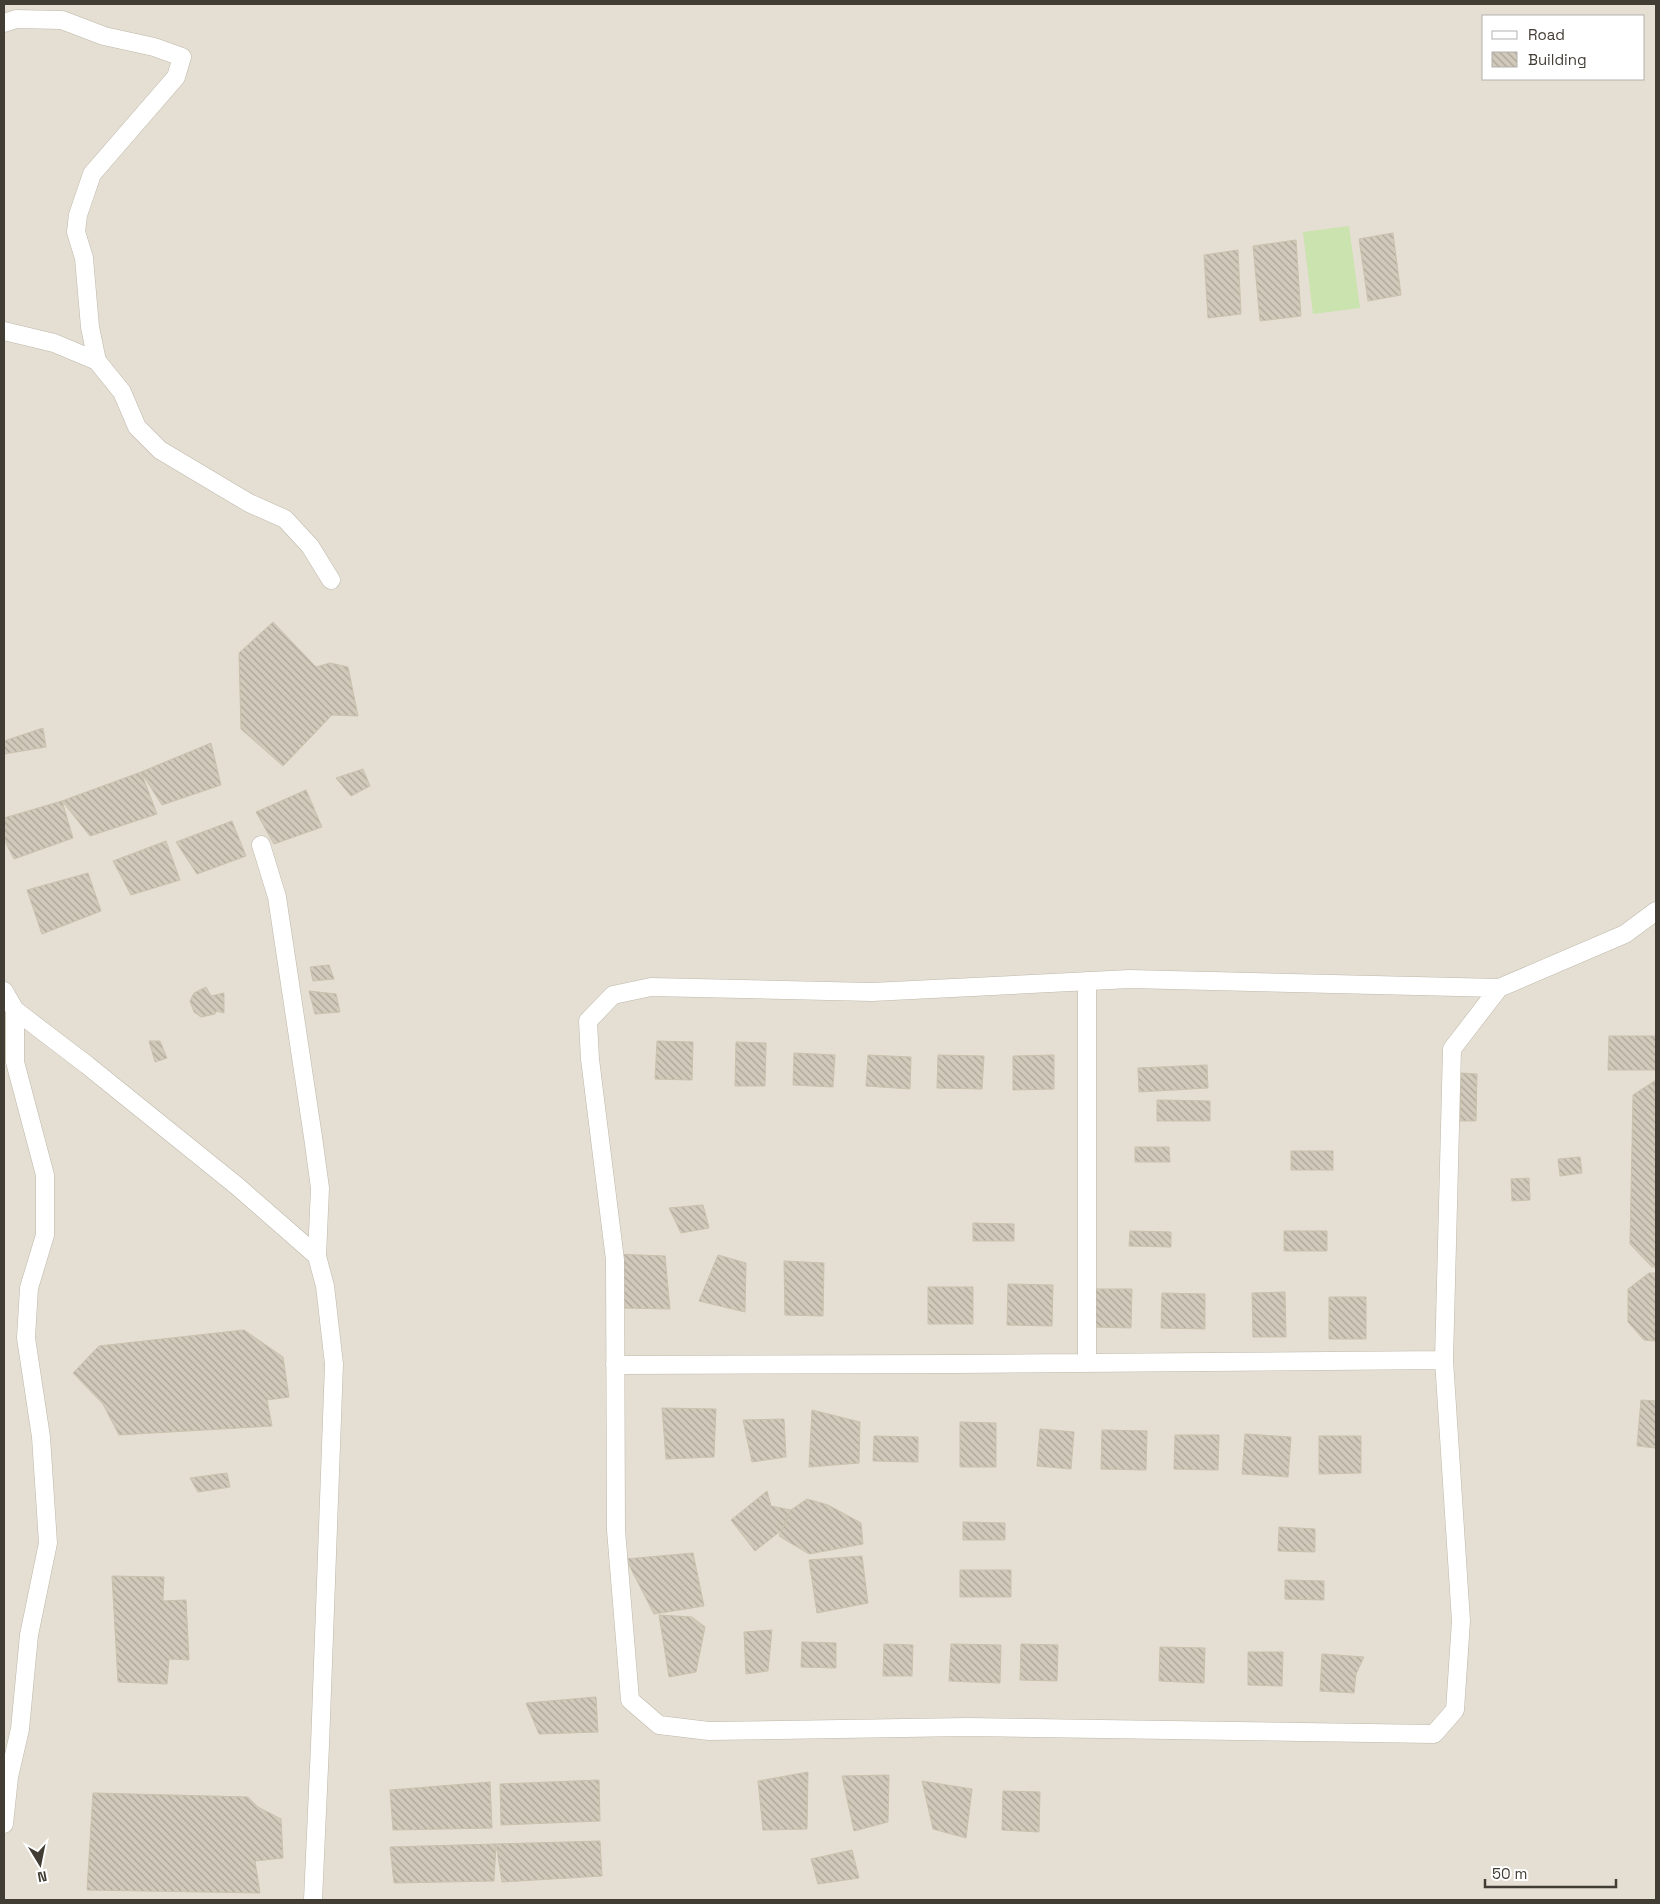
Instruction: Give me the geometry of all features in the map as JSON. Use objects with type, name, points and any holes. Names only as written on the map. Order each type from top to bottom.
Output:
[{"type":"street","points":[[4,23],[16,19],[62,20],[104,36],[154,47],[182,57],[176,77],[92,174],[78,215],[76,232],[84,258],[90,327],[97,361],[122,392],[137,427],[160,450],[249,503],[285,518],[310,546],[331,580]]},
{"type":"street","points":[[4,331],[54,343],[97,361]]},
{"type":"street","points":[[261,845],[277,896],[313,1137],[320,1188],[317,1256],[325,1286],[334,1364],[313,1900]]},
{"type":"street","points":[[1499,988],[1452,1049],[1444,1360],[1461,1621],[1455,1710],[1434,1734],[967,1727],[708,1731],[659,1724],[630,1700],[616,1530],[615,1260],[590,1059],[588,1021],[613,995],[651,988],[872,992],[1140,980],[1499,988],[1625,934],[1656,911]]},
{"type":"street","points":[[1087,981],[1087,1363]]},
{"type":"street","points":[[4,991],[15,1010],[87,1064],[230,1180],[317,1256]]},
{"type":"street","points":[[4,1824],[9,1777],[20,1728],[29,1635],[48,1544],[41,1437],[26,1338],[29,1288],[44,1235],[45,1175],[16,1062],[15,1010]]},
{"type":"street","points":[[615,1365],[1444,1360]]},
{"type":"shaded area","points":[[4,4],[1656,4],[1656,1900],[4,1900]]},
{"type":"green space","points":[[1349,226],[1360,308],[1313,314],[1303,232]]},
{"type":"building","points":[[1393,233],[1401,295],[1368,301],[1359,239]]},
{"type":"building","points":[[1296,240],[1301,316],[1260,321],[1253,246]]},
{"type":"building","points":[[1238,250],[1241,314],[1208,318],[1204,255]]},
{"type":"building","points":[[273,622],[316,667],[330,663],[348,667],[358,716],[332,715],[283,766],[241,729],[239,653]]},
{"type":"building","points":[[43,728],[46,747],[4,754],[4,741]]},
{"type":"building","points":[[211,743],[221,785],[162,805],[141,772]]},
{"type":"building","points":[[363,769],[370,786],[351,796],[336,778]]},
{"type":"building","points":[[141,772],[157,814],[90,836],[62,801]]},
{"type":"building","points":[[306,790],[322,827],[274,844],[256,812]]},
{"type":"building","points":[[62,801],[73,838],[14,859],[4,839],[4,818]]},
{"type":"building","points":[[232,821],[246,856],[197,874],[176,842]]},
{"type":"building","points":[[166,841],[180,880],[131,895],[113,861]]},
{"type":"building","points":[[88,873],[101,911],[42,934],[27,890]]},
{"type":"building","points":[[329,965],[334,979],[313,981],[310,967]]},
{"type":"building","points":[[206,987],[211,996],[224,993],[224,1013],[216,1011],[215,1014],[201,1017],[194,1012],[190,1001],[194,993]]},
{"type":"building","points":[[309,991],[336,994],[340,1012],[315,1014]]},
{"type":"building","points":[[1609,1036],[1656,1036],[1656,1070],[1608,1070]]},
{"type":"building","points":[[149,1041],[160,1041],[167,1058],[155,1062]]},
{"type":"building","points":[[657,1041],[693,1042],[692,1080],[655,1079]]},
{"type":"building","points":[[736,1042],[766,1043],[765,1086],[735,1086]]},
{"type":"building","points":[[794,1053],[835,1055],[833,1087],[793,1085]]},
{"type":"building","points":[[868,1055],[911,1057],[910,1089],[866,1086]]},
{"type":"building","points":[[938,1055],[984,1056],[982,1089],[937,1088]]},
{"type":"building","points":[[1054,1055],[1054,1089],[1013,1090],[1013,1056]]},
{"type":"building","points":[[1207,1065],[1208,1088],[1139,1092],[1138,1068]]},
{"type":"building","points":[[1461,1073],[1477,1074],[1476,1121],[1460,1121]]},
{"type":"building","points":[[1656,1080],[1656,1267],[1652,1267],[1630,1244],[1633,1095]]},
{"type":"building","points":[[1157,1100],[1210,1101],[1210,1121],[1157,1121]]},
{"type":"building","points":[[1135,1147],[1169,1147],[1170,1162],[1135,1162]]},
{"type":"building","points":[[1291,1151],[1333,1151],[1333,1170],[1291,1170]]},
{"type":"building","points":[[1580,1157],[1582,1173],[1560,1176],[1558,1159]]},
{"type":"building","points":[[1529,1178],[1530,1200],[1512,1201],[1511,1179]]},
{"type":"building","points":[[703,1205],[709,1228],[681,1233],[669,1208]]},
{"type":"building","points":[[973,1223],[1014,1224],[1014,1241],[973,1241]]},
{"type":"building","points":[[1130,1231],[1171,1232],[1171,1247],[1129,1246]]},
{"type":"building","points":[[1284,1231],[1327,1231],[1327,1251],[1284,1251]]},
{"type":"building","points":[[614,1254],[665,1256],[670,1309],[623,1308]]},
{"type":"building","points":[[718,1255],[746,1263],[745,1312],[699,1301]]},
{"type":"building","points":[[784,1261],[824,1263],[823,1316],[785,1315]]},
{"type":"building","points":[[1649,1273],[1656,1273],[1656,1341],[1644,1340],[1628,1322],[1628,1289]]},
{"type":"building","points":[[1008,1284],[1053,1285],[1052,1326],[1007,1325]]},
{"type":"building","points":[[928,1287],[973,1287],[973,1324],[928,1324]]},
{"type":"building","points":[[1094,1289],[1132,1289],[1131,1328],[1093,1327]]},
{"type":"building","points":[[1285,1292],[1286,1337],[1253,1337],[1252,1293]]},
{"type":"building","points":[[1162,1293],[1205,1294],[1205,1329],[1161,1328]]},
{"type":"building","points":[[1329,1297],[1366,1297],[1366,1339],[1329,1339]]},
{"type":"building","points":[[244,1330],[283,1357],[289,1397],[267,1400],[272,1426],[119,1435],[103,1404],[73,1373],[99,1346]]},
{"type":"building","points":[[1641,1400],[1656,1401],[1656,1448],[1637,1446]]},
{"type":"building","points":[[662,1408],[716,1409],[714,1457],[666,1459]]},
{"type":"building","points":[[812,1410],[860,1422],[859,1463],[809,1467]]},
{"type":"building","points":[[784,1419],[786,1457],[752,1462],[743,1420]]},
{"type":"building","points":[[960,1422],[996,1423],[996,1467],[960,1467]]},
{"type":"building","points":[[1040,1429],[1074,1432],[1071,1469],[1037,1466]]},
{"type":"building","points":[[1102,1430],[1147,1431],[1146,1470],[1101,1469]]},
{"type":"building","points":[[1245,1434],[1291,1437],[1288,1477],[1242,1474]]},
{"type":"building","points":[[1175,1435],[1219,1435],[1218,1470],[1174,1469]]},
{"type":"building","points":[[874,1436],[918,1437],[918,1462],[873,1461]]},
{"type":"building","points":[[1319,1436],[1361,1436],[1361,1473],[1319,1474]]},
{"type":"building","points":[[227,1473],[230,1487],[198,1492],[190,1478]]},
{"type":"building","points":[[767,1491],[771,1506],[791,1510],[782,1530],[755,1551],[731,1520]]},
{"type":"building","points":[[807,1499],[828,1505],[861,1523],[863,1544],[809,1554],[779,1536],[791,1510]]},
{"type":"building","points":[[963,1522],[1005,1523],[1005,1540],[963,1540]]},
{"type":"building","points":[[1279,1527],[1315,1529],[1315,1552],[1278,1551]]},
{"type":"building","points":[[693,1553],[704,1606],[654,1614],[626,1559]]},
{"type":"building","points":[[862,1556],[868,1603],[817,1613],[809,1560]]},
{"type":"building","points":[[960,1570],[1011,1570],[1011,1597],[960,1597]]},
{"type":"building","points":[[112,1576],[164,1577],[163,1601],[186,1600],[189,1660],[169,1659],[167,1684],[118,1682]]},
{"type":"building","points":[[1285,1580],[1324,1581],[1324,1600],[1285,1599]]},
{"type":"building","points":[[659,1615],[692,1617],[705,1627],[696,1672],[669,1677]]},
{"type":"building","points":[[772,1630],[768,1671],[746,1674],[744,1632]]},
{"type":"building","points":[[802,1642],[836,1643],[836,1668],[801,1667]]},
{"type":"building","points":[[884,1644],[913,1645],[912,1676],[883,1676]]},
{"type":"building","points":[[951,1644],[1001,1645],[1000,1683],[949,1681]]},
{"type":"building","points":[[1021,1644],[1058,1645],[1057,1681],[1020,1680]]},
{"type":"building","points":[[1160,1647],[1205,1648],[1204,1683],[1159,1681]]},
{"type":"building","points":[[1248,1652],[1283,1652],[1282,1686],[1248,1685]]},
{"type":"building","points":[[1322,1654],[1364,1657],[1356,1674],[1354,1693],[1320,1691]]},
{"type":"building","points":[[596,1697],[598,1732],[539,1734],[526,1703]]},
{"type":"building","points":[[808,1772],[807,1829],[763,1830],[758,1781]]},
{"type":"building","points":[[889,1775],[888,1822],[854,1831],[842,1776]]},
{"type":"building","points":[[599,1780],[600,1821],[501,1825],[500,1784]]},
{"type":"building","points":[[922,1781],[972,1789],[966,1838],[933,1829]]},
{"type":"building","points":[[490,1782],[492,1828],[393,1830],[390,1790]]},
{"type":"building","points":[[1003,1791],[1040,1792],[1039,1832],[1002,1830]]},
{"type":"building","points":[[93,1793],[248,1797],[258,1807],[281,1819],[283,1858],[255,1861],[260,1893],[87,1890]]},
{"type":"building","points":[[600,1841],[602,1876],[502,1882],[496,1844]]},
{"type":"building","points":[[496,1844],[494,1881],[394,1883],[390,1847]]},
{"type":"building","points":[[852,1850],[859,1878],[818,1884],[811,1859]]}]
